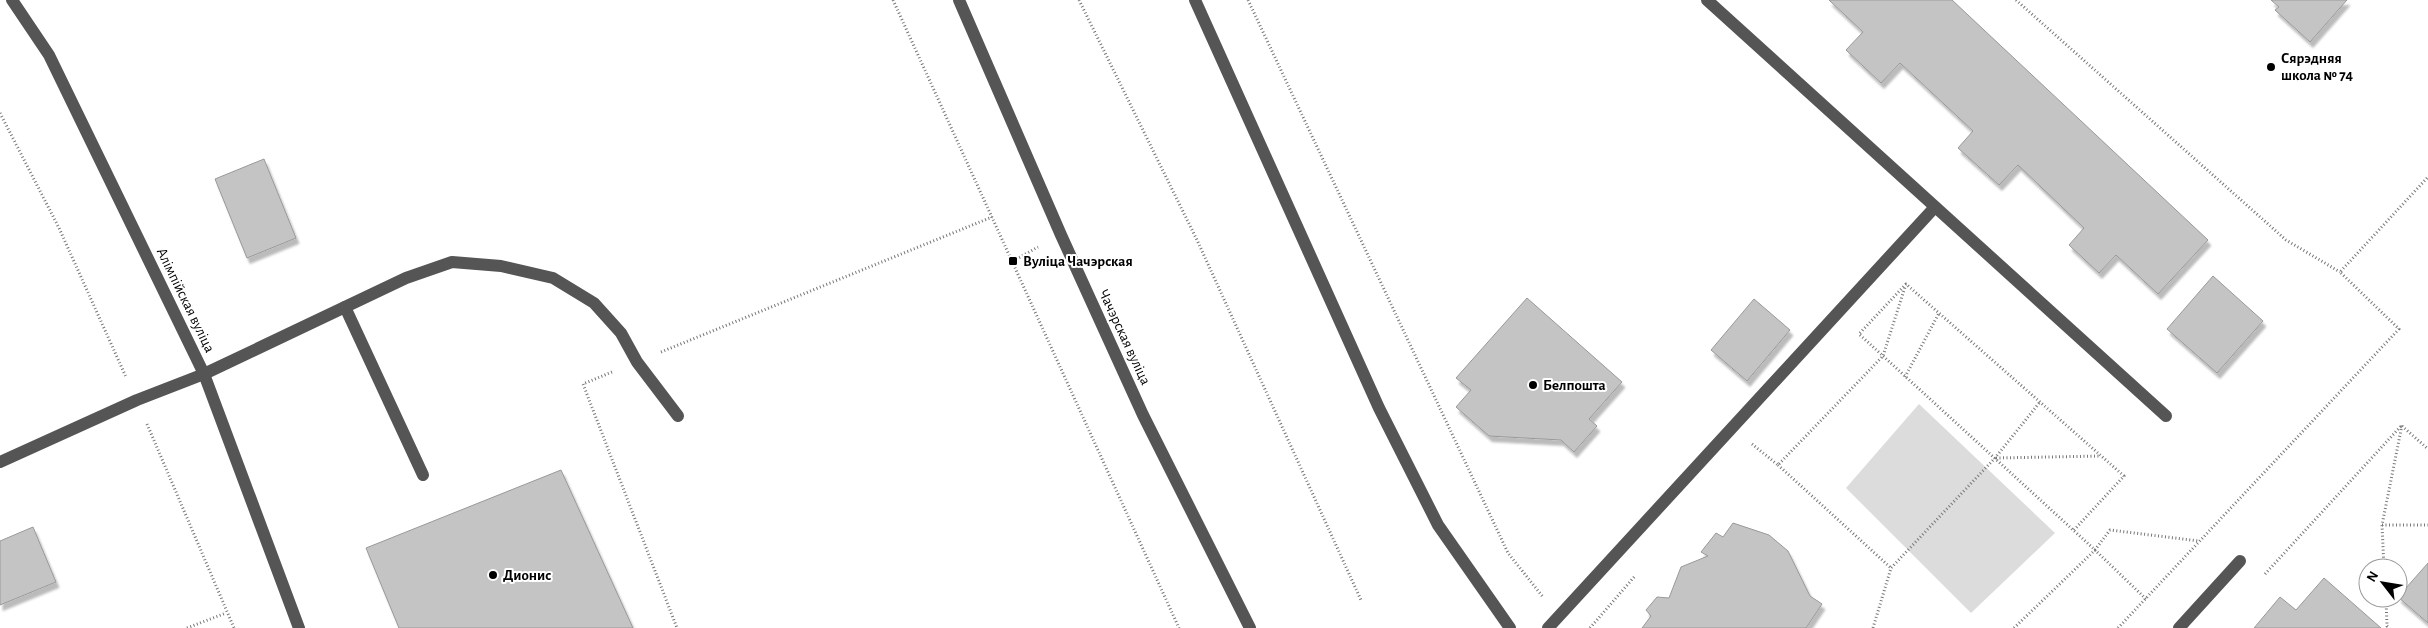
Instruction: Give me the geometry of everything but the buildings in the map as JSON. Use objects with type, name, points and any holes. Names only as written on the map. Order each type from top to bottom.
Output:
[{"type":"street","name":"Алімпійская вуліца","points":[[12,0],[49,55],[204,374],[299,628]]},
{"type":"street","name":"Чачэрская вуліца","points":[[959,0],[1061,235],[1143,415],[1250,628]]},
{"type":"street","points":[[1195,0],[1392,433],[1438,525],[1510,628]]},
{"type":"street","points":[[1707,0],[2166,416]]},
{"type":"street","points":[[1548,628],[1935,206]]},
{"type":"street","points":[[0,462],[137,400],[204,374],[406,278],[452,262],[501,266],[554,278],[594,303],[621,333],[637,362],[678,416]]},
{"type":"street","points":[[345,307],[423,475]]},
{"type":"street","points":[[2179,628],[2240,561]]},
{"type":"path","points":[[893,0],[1179,628]]},
{"type":"path","points":[[1079,0],[1197,240],[1361,600]]},
{"type":"path","points":[[1248,0],[1508,553],[1558,616]]},
{"type":"path","points":[[2016,0],[2286,240],[2340,272],[2399,328],[2118,628]]},
{"type":"path","points":[[0,114],[59,228],[137,400],[234,628]]},
{"type":"path","points":[[2340,272],[2428,177]]},
{"type":"path","points":[[676,628],[583,384],[992,217]]},
{"type":"path","points":[[1906,284],[1859,334],[2074,530],[2146,599]]},
{"type":"path","points":[[1906,284],[2124,476],[2074,530]]},
{"type":"path","points":[[1778,465],[1883,356],[1906,284]]},
{"type":"path","points":[[1906,377],[1939,313]]},
{"type":"path","points":[[1873,628],[1891,568],[1995,458],[2040,402]]},
{"type":"path","points":[[2402,425],[2428,449]]},
{"type":"path","points":[[2384,558],[2382,525],[2402,425]]},
{"type":"path","points":[[2262,577],[2402,425]]},
{"type":"path","points":[[1746,451],[1752,444],[1778,465],[1891,568]]},
{"type":"path","points":[[1995,458],[2101,456]]},
{"type":"path","points":[[2382,525],[2428,525]]},
{"type":"path","points":[[2014,628],[2094,550],[2110,530],[2200,541]]},
{"type":"path","points":[[1590,628],[1642,569]]},
{"type":"path","points":[[2386,608],[2387,626],[2390,628]]},
{"type":"path","points":[[188,628],[227,612]]},
{"type":"shaded area","points":[[1919,404],[2055,533],[1971,613],[1846,488]]},
{"type":"place","name":"Сярэдняя школа № 74","points":[[2271,67]]},
{"type":"place","name":"Вуліца Чачэрская","points":[[1013,261]]},
{"type":"place","name":"Белпошта","points":[[1533,385]]},
{"type":"place","name":"Дионис","points":[[493,575]]}]
